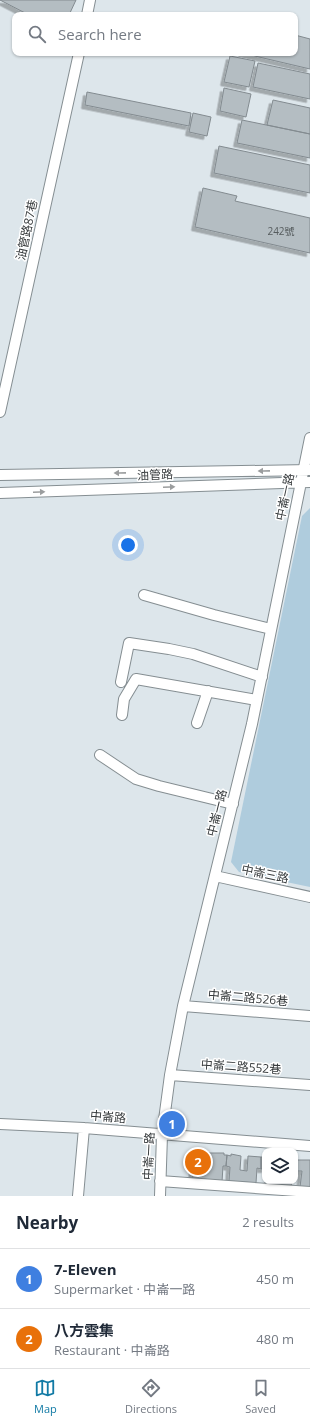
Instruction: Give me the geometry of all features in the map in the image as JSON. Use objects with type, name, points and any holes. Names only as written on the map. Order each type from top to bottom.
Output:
[{"type":"street","points":[[88,12],[90,0]]},
{"type":"street","name":"油管路87巷","points":[[0,412],[78,56]]},
{"type":"street","name":"中崙一路","points":[[160,1196],[162,1135],[170,1075],[183,1006],[257,700],[271,629],[305,482],[310,438]]},
{"type":"street","name":"油管路","points":[[0,475],[307,470]]},
{"type":"street","name":"油管路","points":[[0,493],[305,482]]},
{"type":"street","points":[[144,595],[214,615],[271,629]]},
{"type":"street","points":[[121,682],[128,643],[194,654],[262,677]]},
{"type":"street","points":[[122,715],[124,699],[136,679],[257,700]]},
{"type":"street","points":[[197,722],[208,691]]},
{"type":"street","points":[[100,755],[136,779],[233,804]]},
{"type":"street","name":"中崙三路","points":[[215,876],[310,897]]},
{"type":"street","name":"中崙二路526巷","points":[[183,1006],[310,1016]]},
{"type":"street","name":"中崙二路552巷","points":[[170,1075],[310,1085]]},
{"type":"street","name":"中崙路","points":[[0,1124],[84,1128],[310,1146]]},
{"type":"street","points":[[78,1196],[84,1128]]},
{"type":"street","points":[[160,1181],[310,1192]]},
{"type":"shaded area","points":[[310,508],[310,887],[239,872],[231,862],[302,516]]},
{"type":"building","points":[[0,0],[76,0],[70,12],[23,12]]},
{"type":"building","points":[[298,36],[310,39],[310,69],[255,56],[298,56]]},
{"type":"building","points":[[230,56],[255,61],[249,87],[224,82]]},
{"type":"building","points":[[258,63],[310,74],[310,99],[253,87]]},
{"type":"building","points":[[224,88],[251,94],[246,117],[220,111]]},
{"type":"building","points":[[87,92],[191,113],[189,126],[85,105]]},
{"type":"building","points":[[273,100],[310,108],[310,134],[267,125]]},
{"type":"building","points":[[193,113],[211,117],[207,136],[189,132]]},
{"type":"building","points":[[242,120],[310,134],[310,158],[237,143]]},
{"type":"building","points":[[219,146],[310,165],[310,193],[214,173]]},
{"type":"building","points":[[203,188],[237,196],[235,201],[310,218],[310,253],[195,227]]},
{"type":"building","points":[[224,1153],[224,1155],[227,1155],[226,1166],[223,1166],[222,1182],[204,1179],[203,1181],[198,1181],[199,1178],[192,1178],[193,1168],[197,1169],[197,1165],[193,1164],[194,1154]]},
{"type":"building","points":[[231,1154],[241,1156],[240,1170],[247,1171],[248,1156],[261,1157],[261,1169],[257,1168],[256,1183],[229,1181],[230,1167],[226,1166],[227,1155],[231,1156]]},
{"type":"building","points":[[261,1157],[262,1157],[262,1169]]},
{"type":"building","points":[[298,1160],[310,1160],[310,1188],[300,1187],[302,1171],[298,1171]]},
{"type":"building","points":[[265,1184],[291,1184],[291,1186]]},
{"type":"place","name":"7-Eleven","points":[[172,1124]]},
{"type":"place","name":"八方雲集","points":[[198,1162]]}]
